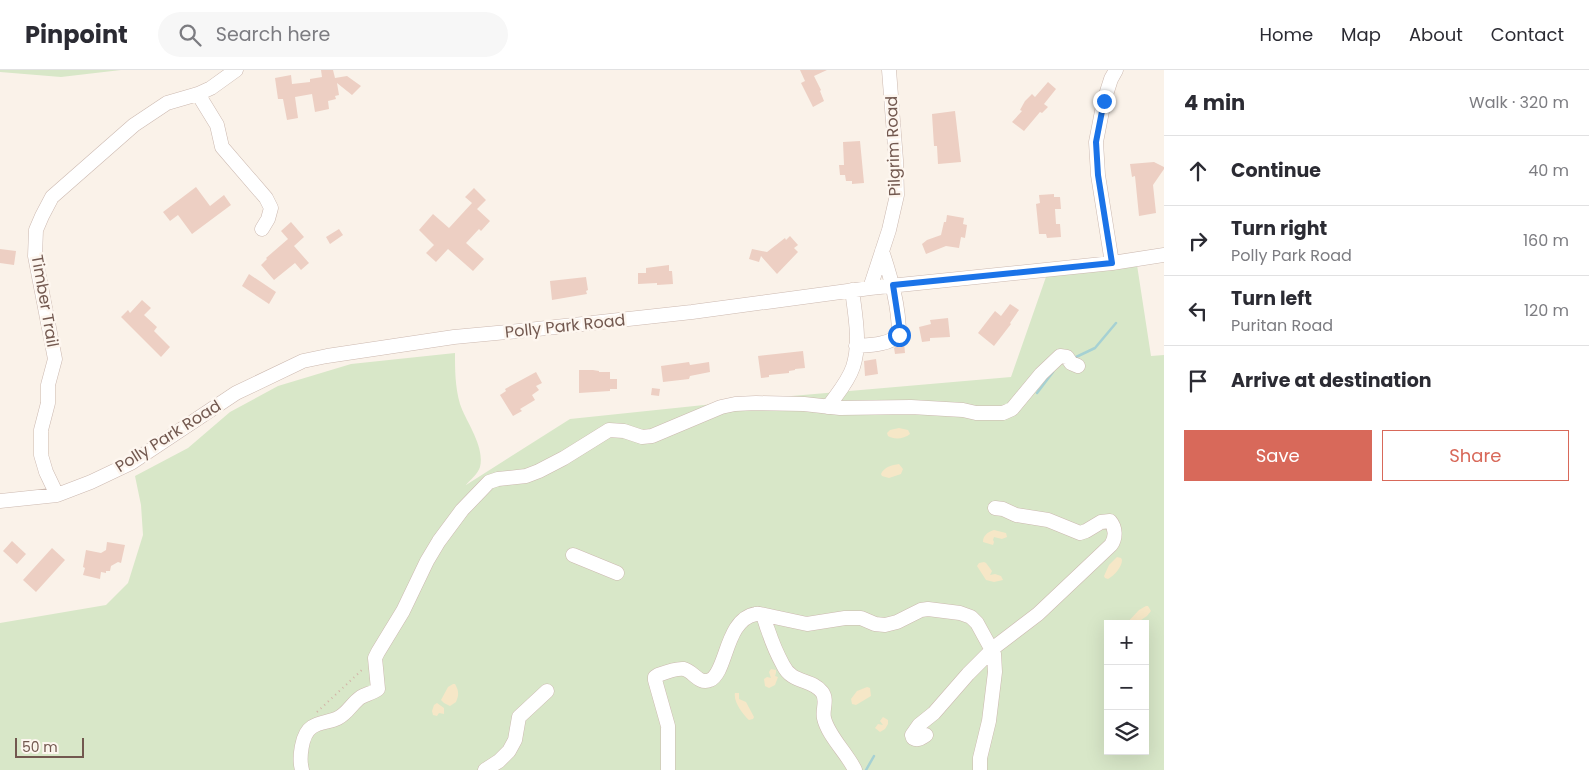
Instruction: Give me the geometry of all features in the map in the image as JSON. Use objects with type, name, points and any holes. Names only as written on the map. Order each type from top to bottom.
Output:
[{"type":"street","name":"Timber Trail","points":[[56,495],[41,455],[41,430],[48,403],[48,385],[55,359],[35,256],[36,230],[52,197],[134,125],[167,103],[211,88],[236,70]]},
{"type":"street","name":"Pilgrim Road","points":[[870,288],[889,230],[897,195],[889,70]]},
{"type":"street","points":[[1112,263],[1098,175],[1096,142],[1110,79],[1116,70]]},
{"type":"street","points":[[198,94],[217,125],[222,147],[266,198],[270,208],[268,219],[262,229]]},
{"type":"street","points":[[856,346],[893,340],[899,335],[893,285],[882,251]]},
{"type":"street","name":"Polly Park Road","points":[[0,501],[56,495],[91,482],[131,463],[236,393],[303,361],[454,337],[692,312],[893,285],[1164,256]]},
{"type":"street","points":[[828,406],[843,386],[853,367],[856,346],[856,322],[852,290]]},
{"type":"street","points":[[302,770],[300,764],[301,752],[308,731],[313,726],[338,718],[348,712],[361,697],[378,689],[375,658],[395,626],[427,561],[462,510],[489,482],[498,479],[526,476],[539,471],[609,430],[652,436],[715,409],[735,404],[756,402],[846,408],[911,407],[976,413],[1003,413],[1012,409],[1041,374],[1060,356],[1067,356],[1071,363],[1078,366]]},
{"type":"street","points":[[926,735],[916,740],[912,735],[919,725],[934,713],[968,674],[992,651],[1038,614],[1071,584],[1112,545],[1114,539],[1113,525],[1110,521],[1101,522],[1080,533],[1048,520],[1016,515],[1003,509],[995,508]]},
{"type":"street","points":[[574,555],[617,573]]},
{"type":"street","points":[[668,770],[668,726],[655,676],[681,669],[689,672],[696,678],[712,680],[716,675],[728,642],[737,626],[747,617],[760,614],[807,624],[845,618],[861,618],[875,624],[885,625],[897,622],[921,610],[936,609],[971,617],[977,623],[994,654],[995,672],[989,721],[980,758],[980,770]]},
{"type":"street","points":[[760,614],[763,617],[786,672],[797,680],[812,685],[822,692],[825,701],[824,718],[830,731],[855,770]]},
{"type":"street","points":[[485,770],[499,761],[509,751],[515,740],[519,717],[547,691]]},
{"type":"path","points":[[308,731],[318,710],[375,658]]},
{"type":"green space","points":[[0,70],[121,70],[61,77],[0,72]]},
{"type":"green space","points":[[1137,265],[1151,356],[1164,355],[1164,770],[0,770],[0,623],[106,605],[128,583],[143,535],[141,505],[135,476],[188,448],[230,412],[278,386],[351,364],[455,353],[458,398],[474,434],[481,459],[479,470],[466,485],[570,419],[780,397],[1011,377],[1047,274]]},
{"type":"sand","points":[[899,428],[908,430],[910,434],[899,438],[888,436],[887,433],[890,430]]},
{"type":"sand","points":[[899,464],[903,469],[901,474],[889,478],[882,476],[882,472],[886,468]]},
{"type":"sand","points":[[994,530],[1006,533],[1007,537],[1002,539],[994,537],[993,545],[983,542],[986,534]]},
{"type":"sand","points":[[1117,557],[1121,558],[1122,563],[1115,574],[1108,579],[1105,578],[1104,576],[1109,565]]},
{"type":"sand","points":[[984,562],[992,571],[990,575],[1001,576],[1003,580],[994,582],[986,580],[977,566],[979,563]]},
{"type":"sand","points":[[1148,606],[1151,611],[1141,620],[1130,620],[1139,610]]},
{"type":"sand","points":[[771,669],[776,670],[775,676],[778,677],[775,685],[769,688],[765,686],[764,679],[767,677],[771,678],[769,672]]},
{"type":"sand","points":[[453,684],[456,686],[458,695],[456,702],[450,706],[441,700],[448,687]]},
{"type":"sand","points":[[867,687],[870,688],[871,696],[856,705],[852,704],[851,699],[857,691]]},
{"type":"sand","points":[[735,693],[739,693],[739,699],[746,702],[754,717],[753,719],[749,720],[741,711],[737,704]]},
{"type":"sand","points":[[437,703],[444,708],[444,714],[433,715],[434,705]]},
{"type":"sand","points":[[883,717],[888,720],[888,724],[880,732],[875,728],[878,724],[883,725],[880,721]]},
{"type":"building","points":[[321,70],[333,70],[335,78],[347,76],[361,86],[352,95],[337,83],[339,95],[335,96],[336,99],[328,101],[329,109],[315,112],[312,94],[295,97],[298,118],[287,120],[283,99],[278,99],[275,78],[291,75],[292,84],[310,82],[310,79],[322,77]]},
{"type":"building","points":[[800,70],[827,70],[814,76],[824,101],[813,107],[801,83],[805,81]]},
{"type":"building","points":[[1048,82],[1056,89],[1044,104],[1048,107],[1042,113],[1040,112],[1024,131],[1012,122],[1022,111],[1020,110],[1025,101],[1032,94],[1035,97]]},
{"type":"building","points":[[955,111],[961,162],[938,164],[937,146],[934,146],[932,114]]},
{"type":"building","points":[[860,141],[864,183],[852,184],[852,181],[846,181],[845,175],[840,175],[839,165],[844,165],[843,142]]},
{"type":"building","points":[[1154,162],[1164,167],[1153,185],[1156,213],[1139,216],[1135,176],[1132,177],[1130,164]]},
{"type":"building","points":[[196,187],[210,206],[224,195],[231,205],[192,234],[178,215],[170,221],[163,212]]},
{"type":"building","points":[[474,188],[486,200],[477,209],[490,221],[481,231],[479,229],[466,243],[484,259],[473,271],[448,249],[436,262],[426,253],[434,245],[419,230],[433,214],[449,228],[472,203],[465,197]]},
{"type":"building","points":[[1054,194],[1054,197],[1060,197],[1061,209],[1055,209],[1056,224],[1060,224],[1061,237],[1047,238],[1046,234],[1039,234],[1036,204],[1040,203],[1039,195]]},
{"type":"building","points":[[947,215],[964,218],[963,224],[967,225],[965,238],[961,237],[959,248],[946,246],[926,254],[922,244],[941,235]]},
{"type":"building","points":[[291,222],[304,237],[294,246],[309,263],[301,270],[295,263],[274,280],[261,265],[266,258],[288,239],[281,231]]},
{"type":"building","points":[[339,229],[343,235],[330,244],[326,237]]},
{"type":"building","points":[[790,236],[798,245],[794,248],[798,252],[777,274],[761,256],[759,262],[749,259],[752,249],[767,252]]},
{"type":"building","points":[[0,249],[16,251],[14,265],[0,263]]},
{"type":"building","points":[[669,265],[669,271],[672,271],[673,284],[638,284],[638,273],[646,273],[646,268]]},
{"type":"building","points":[[249,274],[276,292],[269,304],[242,286]]},
{"type":"building","points":[[586,277],[587,294],[552,300],[550,281]]},
{"type":"building","points":[[142,300],[151,308],[144,315],[157,327],[154,331],[170,347],[161,357],[121,317],[128,310],[130,313]]},
{"type":"building","points":[[1010,304],[1019,310],[994,346],[978,333],[995,311],[1001,316]]},
{"type":"building","points":[[948,318],[950,337],[930,338],[930,341],[922,342],[919,327],[931,324],[930,320]]},
{"type":"building","points":[[904,342],[905,353],[895,354],[894,348]]},
{"type":"building","points":[[803,351],[805,368],[761,378],[758,356]]},
{"type":"building","points":[[876,359],[878,374],[865,376],[864,361]]},
{"type":"building","points":[[689,362],[690,365],[709,362],[710,372],[690,376],[689,379],[663,382],[661,366]]},
{"type":"building","points":[[579,370],[610,372],[610,379],[617,379],[617,389],[579,393]]},
{"type":"building","points":[[536,372],[542,383],[536,386],[539,390],[532,395],[535,400],[520,409],[522,411],[513,416],[500,395],[506,391],[505,389]]},
{"type":"building","points":[[652,388],[660,389],[659,396],[651,395]]},
{"type":"building","points":[[12,541],[26,554],[17,564],[3,551]]},
{"type":"building","points":[[107,542],[125,545],[121,563],[118,562],[111,566],[110,571],[106,571],[106,573],[101,572],[100,579],[83,575],[86,550],[101,553],[106,550]]},
{"type":"building","points":[[52,548],[65,560],[36,592],[23,580]]},
{"type":"waterway","points":[[1074,358],[1095,348],[1116,323]]},
{"type":"waterway","points":[[1037,393],[1053,372]]},
{"type":"waterway","points":[[866,770],[874,756]]},
{"type":"route","points":[[899,335],[893,285],[1112,263],[1098,175],[1096,142],[1104,101]]}]
